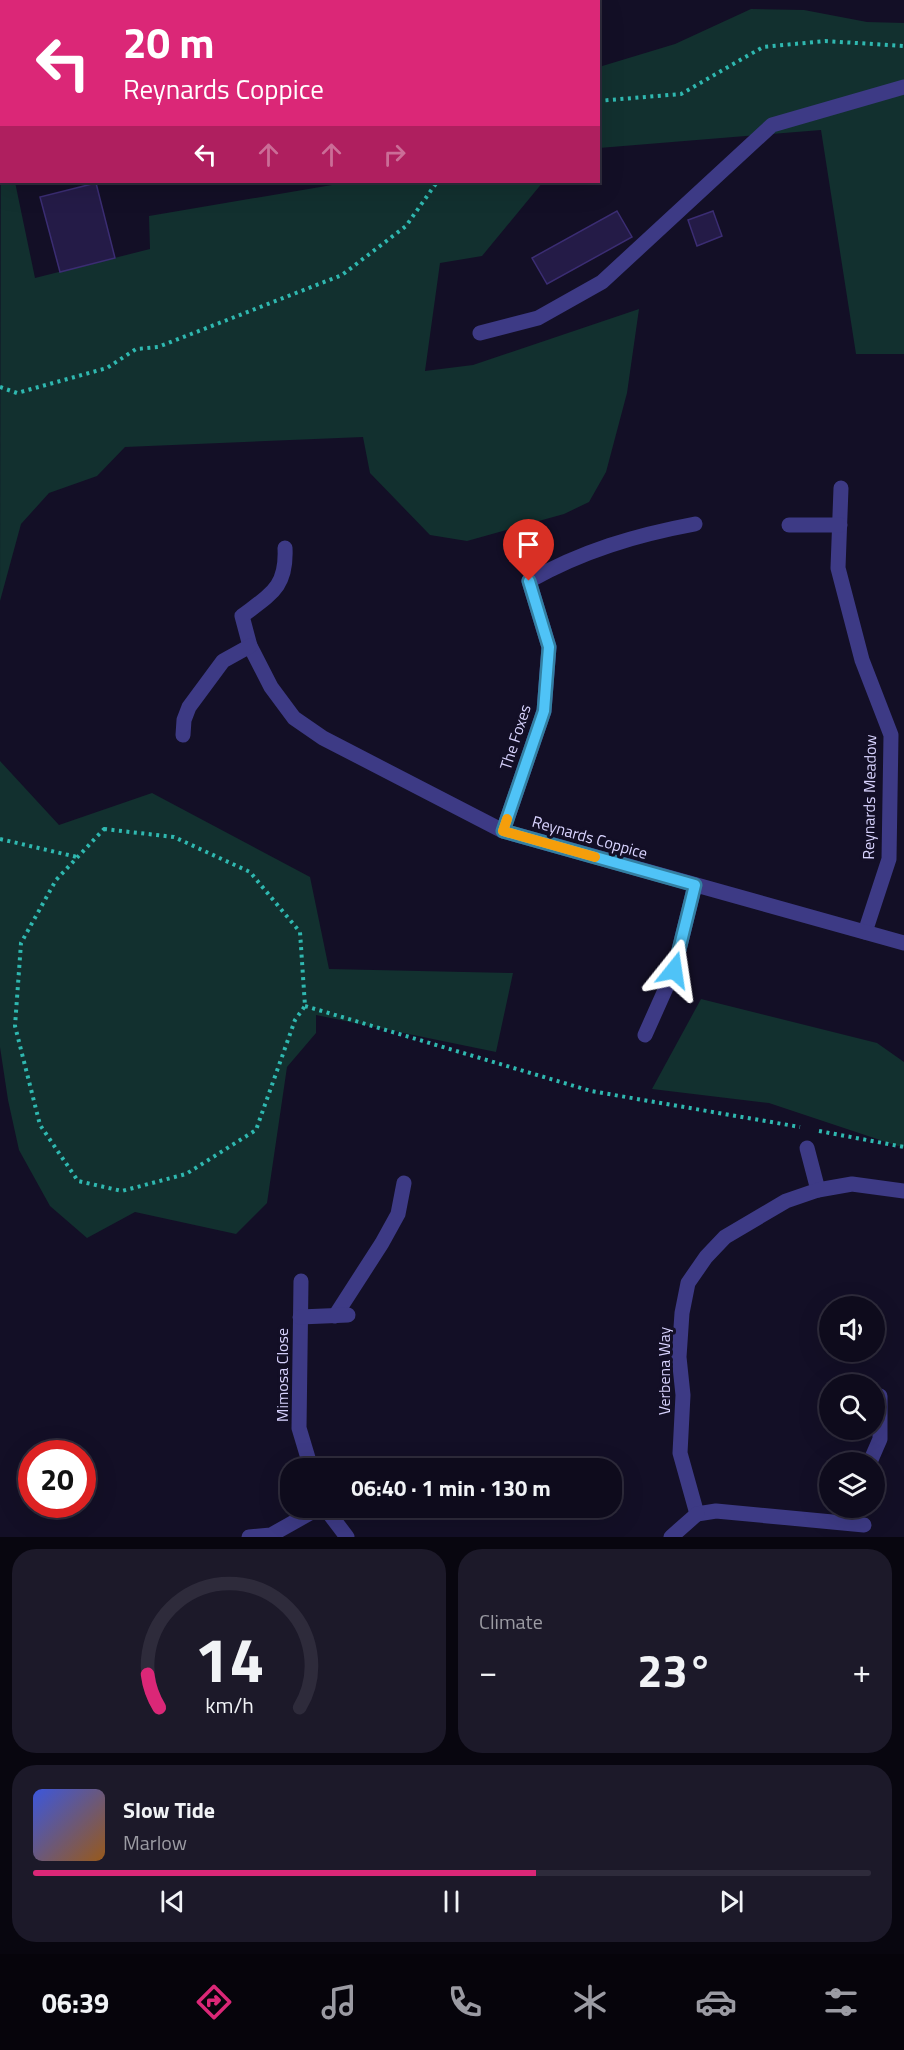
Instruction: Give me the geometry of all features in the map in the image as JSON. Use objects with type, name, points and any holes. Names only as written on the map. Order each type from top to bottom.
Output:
[{"type":"street","points":[[480,333],[538,318],[602,282],[772,125],[904,87]]},
{"type":"street","name":"Reynards Meadow","points":[[841,488],[838,568],[862,660],[891,735],[889,860],[865,932]]},
{"type":"street","name":"The Foxes","points":[[503,831],[544,711],[549,647],[529,581],[555,566],[608,544],[695,525]]},
{"type":"street","points":[[789,525],[840,525]]},
{"type":"street","name":"Reynards Coppice","points":[[285,548],[286,565],[281,584],[242,616],[250,646],[271,687],[294,718],[323,738],[503,831],[904,943]]},
{"type":"street","points":[[183,735],[184,720],[189,707],[223,661],[250,646]]},
{"type":"street","points":[[645,1035],[674,970],[695,885]]},
{"type":"street","points":[[807,1148],[818,1190]]},
{"type":"street","points":[[300,1317],[341,1316],[398,1214],[404,1183]]},
{"type":"street","name":"Verbena Way","points":[[697,1514],[680,1453],[684,1395],[679,1357],[682,1313],[688,1283],[706,1257],[725,1237],[786,1201],[818,1190],[852,1184],[904,1191]]},
{"type":"street","name":"Mimosa Close","points":[[300,1281],[299,1428],[308,1458]]},
{"type":"street","points":[[671,1537],[697,1514],[717,1511],[819,1514]]},
{"type":"street","points":[[249,1537],[270,1535],[301,1518]]},
{"type":"street","points":[[333,1518],[347,1537]]},
{"type":"street","points":[[845,1518],[864,1525]]},
{"type":"path","points":[[600,101],[681,94],[762,47],[825,40],[904,46]]},
{"type":"path","points":[[0,387],[16,393],[107,369],[136,349],[158,347],[342,275],[406,226],[436,183]]},
{"type":"path","points":[[104,828],[174,837],[250,872],[300,932],[305,1006],[291,1030],[256,1130],[186,1174],[122,1191],[78,1181],[40,1125],[15,1026],[21,943],[56,880],[104,828]]},
{"type":"path","points":[[0,838],[77,857]]},
{"type":"path","points":[[305,1006],[591,1090],[904,1147]]},
{"type":"green space","points":[[751,9],[804,10],[867,22],[904,23],[904,354],[856,354],[821,130],[600,148],[600,67],[675,44]]},
{"type":"green space","points":[[1,183],[15,183],[35,278],[150,249],[149,216],[334,183],[542,183],[482,256],[440,263],[425,371],[473,365],[639,309],[627,393],[606,472],[589,502],[564,514],[467,541],[430,535],[370,473],[363,437],[125,447],[97,476],[49,493],[21,524],[0,601]]},
{"type":"green space","points":[[0,761],[59,825],[152,793],[310,877],[329,969],[513,973],[496,1052],[316,1015],[316,1033],[287,1067],[267,1203],[236,1234],[135,1212],[87,1238],[50,1206],[19,1150],[8,1100],[0,1047]]},
{"type":"green space","points":[[701,999],[877,1043],[904,1062],[904,1148],[769,1103],[652,1089]]},
{"type":"building","points":[[96,183],[115,258],[60,272],[40,197]]},
{"type":"building","points":[[617,211],[632,237],[547,284],[532,258]]},
{"type":"building","points":[[713,211],[722,236],[697,246],[688,220]]},
{"type":"slow traffic","points":[[507,819],[503,831],[595,857]]},
{"type":"route","points":[[529,581],[549,647],[544,711],[503,831],[695,885],[674,970]]}]
